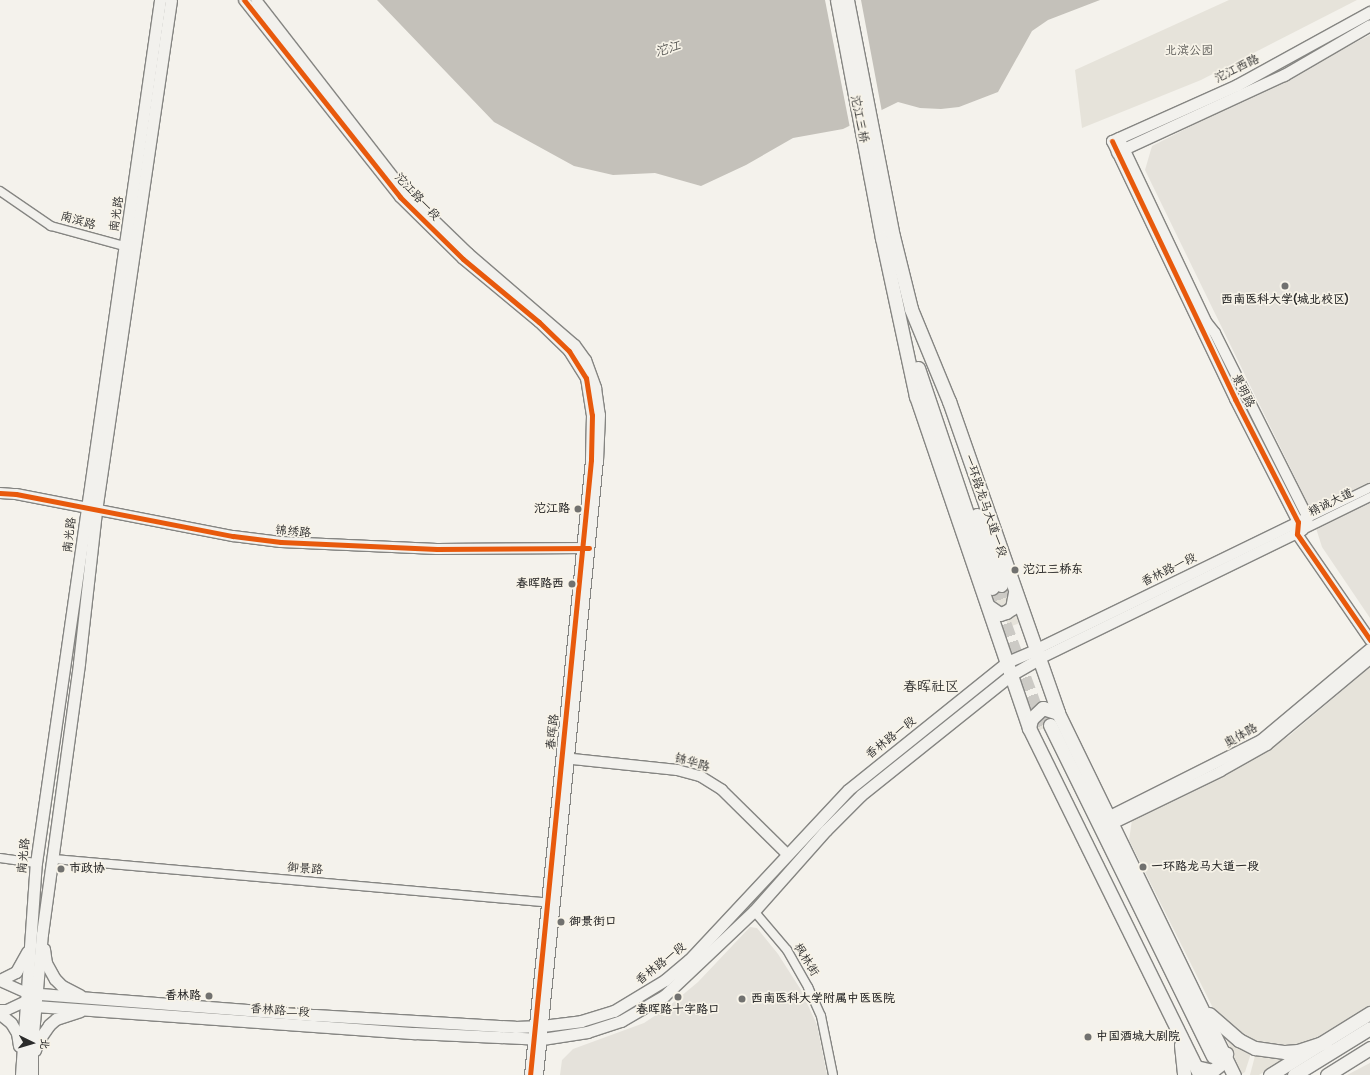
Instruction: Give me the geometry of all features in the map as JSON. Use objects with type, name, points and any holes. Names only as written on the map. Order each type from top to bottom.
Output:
[{"type":"highway","name":"沱江三桥","points":[[836,0],[887,237]]},
{"type":"highway","name":"沱江三桥","points":[[847,0],[887,237]]},
{"type":"highway","name":"一环路龙马大道一段","points":[[887,237],[905,309],[916,396],[1029,728],[1176,1024],[1208,1062],[1234,1075]]},
{"type":"highway","name":"一环路龙马大道一段","points":[[905,309],[949,401],[1058,713],[1205,1010],[1208,1062]]},
{"type":"highway","points":[[905,309],[997,587]]},
{"type":"highway","points":[[988,606],[1000,614],[1006,612],[1012,608],[1015,593]]},
{"type":"highway","points":[[1029,728],[1031,718],[1043,708],[1058,713]]},
{"type":"highway","points":[[1047,727],[1208,1062]]},
{"type":"highway","points":[[1205,1010],[1239,1040],[1255,1048],[1284,1052],[1298,1051],[1326,1042]]},
{"type":"highway","points":[[1270,1075],[1326,1042],[1370,1013]]},
{"type":"highway","points":[[1176,1024],[1184,1057],[1184,1075]]},
{"type":"highway","points":[[1329,1075],[1343,1065],[1365,1041],[1370,1028]]},
{"type":"highway","points":[[1294,1075],[1365,1041]]},
{"type":"highway","points":[[1310,1075],[1365,1041]]},
{"type":"main road","name":"南光路","points":[[130,248],[160,0]]},
{"type":"main road","name":"南光路","points":[[21,1075],[29,1066],[31,999],[37,936],[36,863],[130,248],[171,0]]},
{"type":"main road","name":"沱江西路","points":[[1116,139],[1237,84],[1370,12]]},
{"type":"main road","name":"沱江西路","points":[[1121,150],[1284,75],[1370,26]]},
{"type":"main road","name":"南光路","points":[[37,936],[54,859],[91,510]]},
{"type":"main road","name":"香林路一段","points":[[538,1026],[581,1021],[614,1011],[665,980],[714,936],[848,790],[1007,662],[1037,655]]},
{"type":"main road","name":"香林路一段","points":[[537,1039],[587,1032],[621,1021],[650,1006],[686,978],[754,911],[826,830],[861,795],[1037,655]]},
{"type":"main road","points":[[0,981],[9,977],[21,967],[37,936]]},
{"type":"main road","points":[[37,936],[46,963],[55,979],[90,1004]]},
{"type":"main road","name":"香林路二段","points":[[31,999],[315,1027],[537,1039]]},
{"type":"main road","name":"香林路二段","points":[[90,1004],[538,1026]]},
{"type":"main road","points":[[29,1066],[38,1041],[49,1025],[90,1004]]},
{"type":"main road","points":[[0,1014],[17,1032],[29,1066]]},
{"type":"street","name":"沱江路一段","points":[[244,0],[400,197],[463,259],[539,322],[569,351],[579,364],[593,389]]},
{"type":"street","name":"沱江路一段","points":[[256,0],[404,191],[468,254],[575,346],[586,360],[593,389]]},
{"type":"street","name":"景明路","points":[[1116,139],[1235,399],[1300,529],[1370,640]]},
{"type":"street","name":"景明路","points":[[1121,150],[1207,323],[1215,333],[1308,518]]},
{"type":"street","name":"南滨路","points":[[0,191],[51,226],[130,248]]},
{"type":"street","name":"春晖路","points":[[538,1075],[538,1026],[552,903],[564,760],[585,548],[600,437],[593,389]]},
{"type":"street","name":"精诚大道","points":[[1308,518],[1370,488]]},
{"type":"street","name":"锦绣路","points":[[0,493],[16,494],[91,510],[233,536],[281,542],[437,549],[585,548]]},
{"type":"street","name":"精诚大道","points":[[1300,529],[1370,497]]},
{"type":"street","points":[[1300,529],[1308,518]]},
{"type":"street","name":"景明路","points":[[1300,529],[1370,629]]},
{"type":"street","name":"香林路一段","points":[[1037,655],[1300,529]]},
{"type":"street","name":"奥体路","points":[[1110,820],[1261,740],[1370,649]]},
{"type":"street","name":"奥体路","points":[[1110,820],[1221,771],[1267,745],[1370,659]]},
{"type":"street","name":"锦华路","points":[[564,760],[677,770],[700,776],[722,790],[786,856]]},
{"type":"street","points":[[0,858],[36,863]]},
{"type":"street","name":"御景路","points":[[54,859],[552,903]]},
{"type":"street","name":"枫林街","points":[[754,911],[787,950],[808,987],[822,1016],[833,1075]]},
{"type":"street","points":[[0,981],[31,999]]},
{"type":"street","points":[[0,1010],[7,1010],[31,999]]},
{"type":"street","name":"春晖路","points":[[530,1075],[537,1039]]},
{"type":"shaded area","name":"西南医科大学(城北校区)","points":[[1370,35],[1370,618],[1322,547],[1309,506],[1145,170],[1152,146]]},
{"type":"shaded area","name":"西南医科大学附属中医医院","points":[[750,927],[757,928],[778,954],[801,990],[817,1025],[827,1075],[560,1075],[562,1060],[573,1049],[644,1023],[668,1007],[698,982]]},
{"type":"shaded area","points":[[1370,1063],[1370,1075],[1347,1075],[1368,1064]]},
{"type":"green space","name":"北滨公园","points":[[1229,0],[1357,0],[1201,80],[1082,128],[1075,70]]},
{"type":"green space","points":[[1006,586],[1009,600],[1005,607],[997,607],[989,597],[991,589]]},
{"type":"green space","points":[[1015,612],[1019,623],[1009,627],[1005,616]]},
{"type":"green space","points":[[1370,667],[1370,1005],[1320,1036],[1286,1049],[1255,1044],[1236,1031],[1215,1012],[1129,840],[1132,820],[1227,774],[1289,736]]},
{"type":"green space","points":[[1040,715],[1051,715],[1056,722],[1038,731],[1036,723]]},
{"type":"green space","points":[[1227,1037],[1252,1050],[1245,1072],[1242,1074],[1227,1041]]},
{"type":"green space","points":[[1256,1052],[1284,1059],[1259,1075],[1250,1075]]},
{"type":"water","name":"沱江","points":[[377,0],[1100,0],[1048,20],[1032,31],[998,92],[959,107],[941,109],[920,108],[898,102],[843,129],[793,138],[746,165],[701,186],[655,173],[613,175],[574,166],[494,122]]},
{"type":"pier","points":[[825,0],[861,0],[882,112],[850,128]]},
{"type":"tunnel","points":[[1001,585],[1013,618]]},
{"type":"tunnel","points":[[992,588],[1044,729]]},
{"type":"tunnel","points":[[1207,1060],[1214,1075]]},
{"type":"cycle path","points":[[244,0],[400,197],[463,259],[539,322],[569,351],[586,378],[592,415],[591,460],[530,1075]]},
{"type":"cycle path","points":[[1112,141],[1235,399],[1298,522],[1297,534],[1370,640]]},
{"type":"cycle path","points":[[0,493],[16,494],[233,536],[281,542],[437,549],[589,548]]},
{"type":"place","name":"西南医科大学(城北校区)","points":[[1285,286]]},
{"type":"place","name":"沱江路","points":[[578,509]]},
{"type":"place","name":"沱江三桥东","points":[[1015,570]]},
{"type":"place","name":"春晖路西","points":[[572,584]]},
{"type":"place","name":"一环路龙马大道一段","points":[[1143,867]]},
{"type":"place","name":"市政协","points":[[61,869]]},
{"type":"place","name":"御景街口","points":[[561,922]]},
{"type":"place","name":"香林路","points":[[209,996]]},
{"type":"place","name":"春晖路十字路口","points":[[678,997]]},
{"type":"place","name":"西南医科大学附属中医医院","points":[[742,999]]},
{"type":"place","name":"中国酒城大剧院","points":[[1088,1037]]},
{"type":"district","name":"春晖社区","points":[[931,687]]}]
